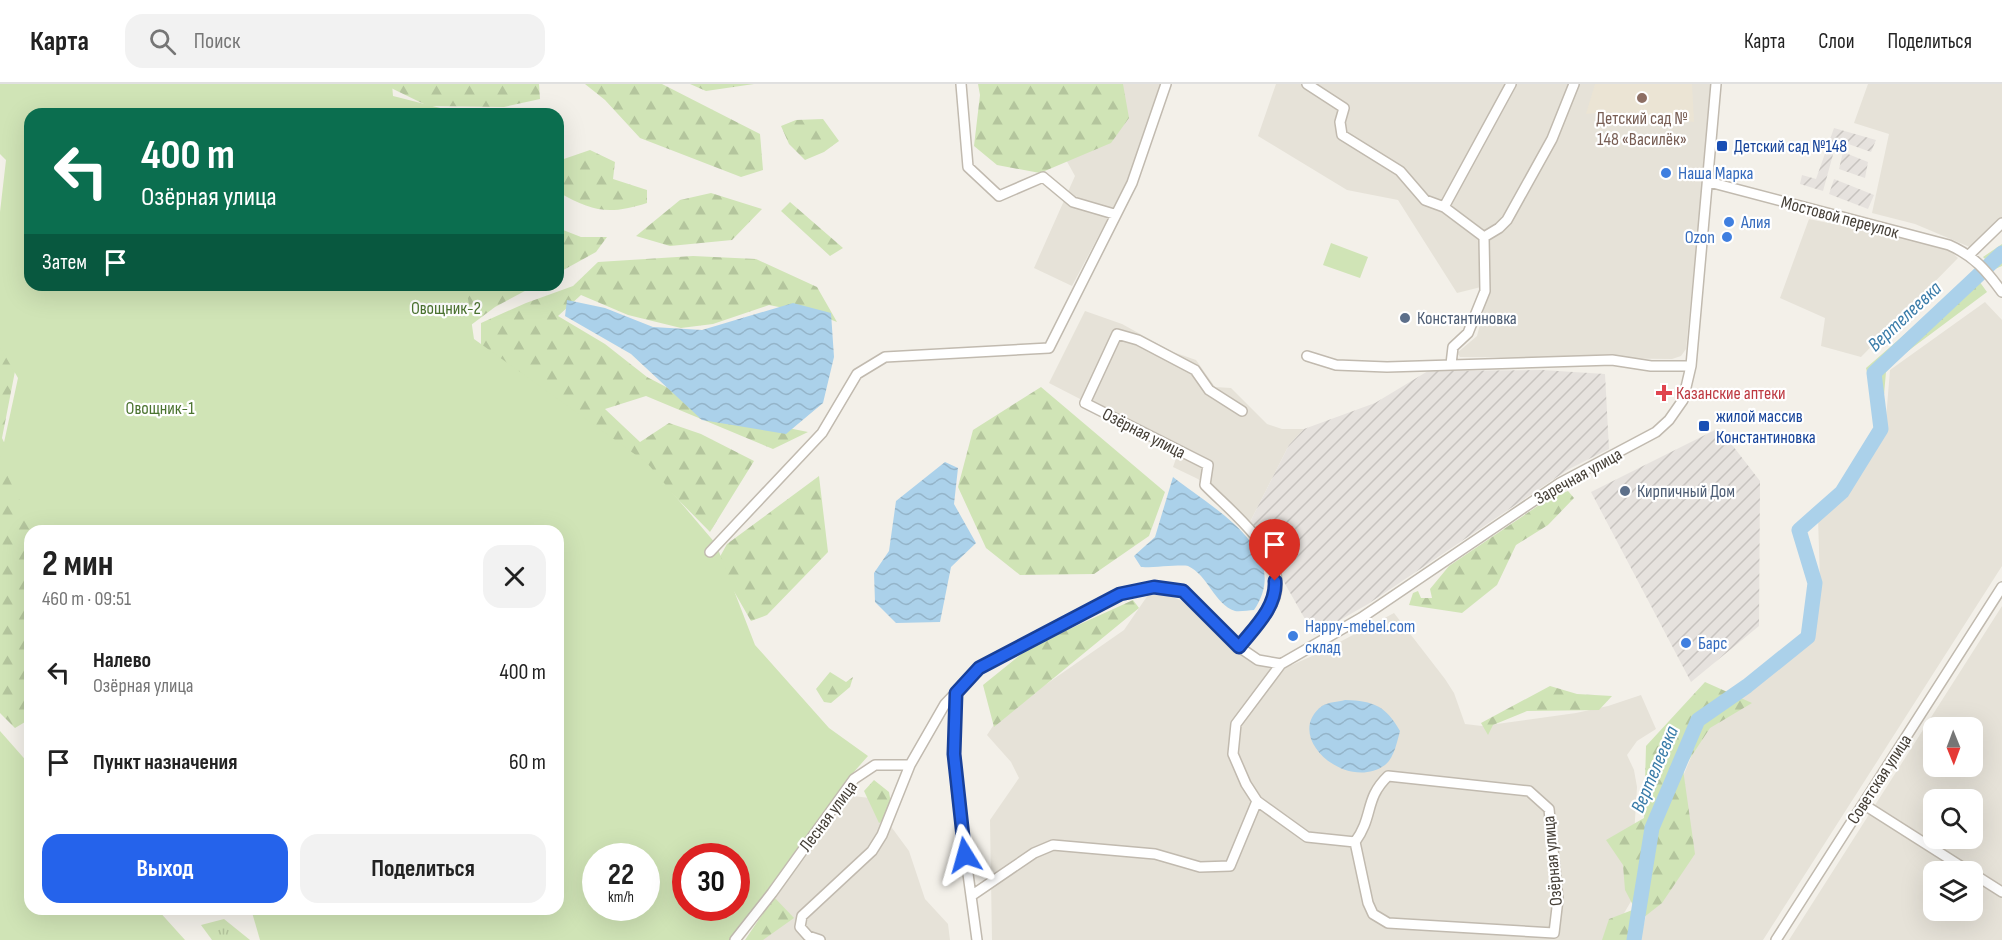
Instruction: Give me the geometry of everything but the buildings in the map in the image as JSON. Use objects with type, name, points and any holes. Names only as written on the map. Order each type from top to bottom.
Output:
[{"type":"street","points":[[961,84],[968,167],[999,196],[1043,177],[1073,202],[1114,214]]},
{"type":"street","points":[[710,552],[822,433],[857,374],[885,357],[1049,348],[1114,214],[1132,183],[1166,84]]},
{"type":"street","points":[[1307,84],[1324,87],[1344,108],[1340,122],[1342,135],[1400,171],[1425,200],[1444,207],[1484,237]]},
{"type":"street","points":[[1444,207],[1511,84]]},
{"type":"street","points":[[1484,237],[1507,220],[1552,139],[1574,84]]},
{"type":"street","name":"Заречная улица","points":[[1281,664],[1362,618],[1560,483],[1656,432],[1669,420],[1683,400],[1691,366],[1716,84]]},
{"type":"street","name":"Мостовой переулок","points":[[1709,182],[1949,245],[1970,254]]},
{"type":"street","points":[[2001,289],[1970,254],[2002,223]]},
{"type":"street","points":[[1451,364],[1453,347],[1467,333],[1485,291],[1484,237]]},
{"type":"street","name":"Озёрная улица","points":[[1239,647],[1262,619],[1276,593],[1274,569],[1263,543],[1205,485],[1208,465],[1085,403],[1117,334],[1138,340],[1195,370],[1209,390],[1242,411]]},
{"type":"street","points":[[1307,356],[1336,365],[1612,360],[1651,366],[1691,366]]},
{"type":"street","points":[[820,940],[807,936],[800,927],[802,916],[872,851],[882,836],[910,765],[945,704],[979,668],[1009,650],[1120,594],[1154,587],[1183,591],[1239,647],[1258,660],[1281,664],[1236,724],[1233,754],[1246,784],[1257,801],[1307,837],[1355,842]]},
{"type":"street","name":"Советская улица","points":[[1776,940],[2002,587]]},
{"type":"street","points":[[956,693],[954,754],[956,784],[977,940]]},
{"type":"street","name":"Лесная улица","points":[[735,940],[772,894],[854,779],[875,765],[910,765]]},
{"type":"street","name":"Озёрная улица","points":[[1388,776],[1529,791],[1549,809],[1558,898],[1554,933],[1388,923],[1373,914],[1368,903],[1355,842],[1366,827],[1372,792],[1388,776]]},
{"type":"street","points":[[971,896],[1034,853],[1053,845],[1155,854],[1200,867],[1230,866],[1257,801]]},
{"type":"street","points":[[1863,804],[1954,861]]},
{"type":"street","points":[[1983,880],[2002,892]]},
{"type":"shaded area","points":[[1062,84],[1163,84],[1134,169],[1072,286],[1034,268],[1075,176],[1054,138]]},
{"type":"shaded area","points":[[1276,84],[1712,84],[1686,349],[1681,356],[1672,359],[1460,357],[1457,353],[1477,336],[1489,289],[1481,287],[1457,293],[1398,200],[1347,190],[1258,136]]},
{"type":"shaded area","name":"Детский сад № 148 «Василёк»","points":[[1595,84],[1692,84],[1694,122],[1606,112],[1586,114]]},
{"type":"shaded area","points":[[1868,84],[2002,84],[2002,218],[1972,248],[1915,224],[1872,213],[1889,134],[1854,123]]},
{"type":"shaded area","points":[[1834,128],[1876,140],[1871,152],[1837,140],[1823,191],[1800,184],[1802,175],[1816,179]]},
{"type":"shaded area","points":[[1843,152],[1868,162],[1865,178],[1839,169]]},
{"type":"shaded area","points":[[1834,179],[1874,195],[1868,209],[1829,194]]},
{"type":"shaded area","points":[[1809,219],[1946,247],[1958,258],[1861,357],[1821,346],[1825,318],[1780,298]]},
{"type":"shaded area","points":[[1985,302],[2002,320],[2002,566],[1763,940],[1640,940],[1676,793],[1702,731],[1814,638],[1820,581],[1818,518],[1838,500],[1885,431],[1890,370]]},
{"type":"shaded area","points":[[1085,311],[1122,324],[1173,352],[1196,360],[1215,387],[1231,388],[1267,424],[1282,429],[1304,429],[1289,445],[1250,522],[1198,479],[1173,467],[1179,450],[1049,383]]},
{"type":"shaded area","points":[[1542,370],[1605,374],[1609,449],[1569,469],[1368,604],[1314,635],[1250,522],[1289,445],[1304,429],[1375,403],[1428,371]]},
{"type":"shaded area","points":[[1719,428],[1760,481],[1759,626],[1691,682],[1591,492]]},
{"type":"shaded area","points":[[1164,594],[1180,600],[1207,620],[1230,645],[1275,666],[1292,665],[1394,613],[1454,693],[1465,724],[1482,726],[1576,713],[1641,695],[1656,729],[1637,741],[1627,755],[1634,770],[1637,787],[1634,836],[1640,886],[1623,915],[1604,940],[992,940],[990,820],[1019,778],[1011,762],[987,735],[999,717],[1124,630],[1148,595]]},
{"type":"shaded area","points":[[2002,606],[2002,940],[1789,940],[1923,730],[1923,777],[1983,777],[1983,717],[1931,717]]},
{"type":"shaded area","points":[[853,796],[870,798],[909,851],[925,899],[948,924],[950,940],[747,940],[790,877]]},
{"type":"green space","name":"Овощник-1","points":[[0,84],[392,84],[393,96],[440,108],[24,108],[24,291],[467,291],[474,339],[647,463],[716,544],[755,645],[829,728],[868,756],[845,782],[750,915],[750,843],[672,843],[672,921],[746,921],[732,940],[260,940],[253,915],[564,915],[564,525],[32,525],[0,461],[18,378],[0,347],[0,212],[6,160],[0,154]]},
{"type":"green space","points":[[390,84],[539,84],[540,99],[504,107],[428,106],[391,88]]},
{"type":"green space","points":[[585,84],[662,84],[760,134],[763,170],[741,177],[640,138],[605,100]]},
{"type":"green space","points":[[690,84],[754,84],[706,91]]},
{"type":"green space","points":[[978,84],[1123,84],[1129,118],[1111,143],[1040,173],[997,165],[974,146],[980,95]]},
{"type":"green space","points":[[823,119],[839,141],[824,152],[805,160],[789,144],[781,126],[796,120]]},
{"type":"green space","points":[[590,150],[615,162],[613,179],[647,190],[647,203],[611,210],[581,204],[564,195],[564,159]]},
{"type":"green space","points":[[711,193],[762,209],[732,240],[670,246],[636,236],[680,200]]},
{"type":"green space","points":[[790,202],[843,248],[830,256],[781,211]]},
{"type":"green space","points":[[564,230],[581,237],[607,237],[596,252],[564,270]]},
{"type":"green space","points":[[1331,243],[1368,257],[1360,278],[1323,265]]},
{"type":"green space","points":[[2002,244],[2002,266],[1995,269],[1983,257]]},
{"type":"green space","points":[[693,256],[756,259],[817,287],[837,322],[819,315],[769,305],[713,324],[681,328],[628,315],[581,295],[558,316],[605,344],[647,377],[718,414],[808,432],[773,449],[646,396],[605,409],[640,442],[669,423],[701,434],[754,461],[710,532],[645,466],[481,345],[481,323],[526,303],[564,291],[573,286],[598,262]]},
{"type":"green space","points":[[1974,274],[1987,292],[1900,357],[1886,372],[1881,429],[1866,368]]},
{"type":"green space","points":[[461,291],[525,291],[495,307],[471,325]]},
{"type":"green space","points":[[0,330],[17,361],[2,438],[37,512],[40,525],[24,525],[24,723],[15,728],[0,713]]},
{"type":"green space","points":[[1041,387],[1165,492],[1149,536],[1094,574],[1020,575],[986,548],[958,487],[973,430]]},
{"type":"green space","points":[[819,476],[828,552],[767,615],[751,621],[717,562],[727,544]]},
{"type":"green space","points":[[1568,491],[1574,498],[1548,525],[1516,545],[1497,585],[1462,613],[1409,605],[1413,593],[1418,591],[1421,598],[1432,598],[1430,589],[1449,566],[1548,499]]},
{"type":"green space","points":[[1133,600],[1139,608],[994,727],[983,685],[1030,647]]},
{"type":"green space","points":[[830,672],[846,682],[853,677],[850,687],[831,703],[824,702],[816,689]]},
{"type":"green space","points":[[1705,682],[1752,703],[1710,728],[1683,769],[1695,854],[1662,903],[1643,918],[1639,940],[1602,940],[1609,919],[1635,909],[1625,890],[1623,865],[1606,840],[1644,818],[1646,746]]},
{"type":"green space","points":[[1550,686],[1577,694],[1612,696],[1599,710],[1527,711],[1493,725],[1488,735],[1481,723]]},
{"type":"green space","points":[[0,731],[24,758],[24,915],[162,915],[185,940],[0,940]]},
{"type":"green space","points":[[874,780],[889,792],[893,815],[879,823],[864,791]]},
{"type":"green space","points":[[774,897],[794,918],[763,940],[745,940]]},
{"type":"green space","points":[[224,919],[250,940],[212,940],[201,925]]},
{"type":"water","points":[[567,300],[605,308],[653,327],[702,330],[793,303],[831,313],[834,357],[823,403],[786,434],[702,420],[631,354],[565,316]]},
{"type":"water","points":[[945,462],[958,468],[954,504],[976,543],[951,567],[940,622],[896,623],[875,602],[874,573],[889,551],[896,501]]},
{"type":"water","points":[[1173,477],[1226,517],[1243,533],[1256,550],[1264,569],[1264,589],[1254,610],[1235,611],[1228,607],[1216,596],[1201,576],[1188,566],[1141,567],[1134,556],[1155,537]]},
{"type":"water","points":[[1345,700],[1364,702],[1384,710],[1400,731],[1393,754],[1385,765],[1369,772],[1353,772],[1337,767],[1314,745],[1309,732],[1312,718],[1322,706]]},
{"type":"waterway","name":"Вертелеевка","points":[[1634,940],[1652,828],[1698,720],[1747,686],[1808,637],[1815,583],[1799,530],[1842,492],[1881,429],[1874,373],[2002,253]]},
{"type":"place","name":"Детский сад № 148 «Василёк»","points":[[1642,98]]},
{"type":"place","name":"Детский сад №148","points":[[1722,146]]},
{"type":"place","name":"Наша Марка","points":[[1666,173]]},
{"type":"place","name":"Алия","points":[[1729,222]]},
{"type":"place","name":"Ozon","points":[[1727,237]]},
{"type":"place","name":"Константиновка","points":[[1405,318]]},
{"type":"place","name":"Казанские аптеки","points":[[1664,393]]},
{"type":"place","name":"жилой массив Константиновка","points":[[1704,426]]},
{"type":"place","name":"Кирпичный Дом","points":[[1625,491]]},
{"type":"place","name":"Happy-mebel.com склад","points":[[1293,636]]},
{"type":"place","name":"Барс","points":[[1686,643]]},
{"type":"route","points":[[965,855],[954,754],[956,693],[979,668],[1009,650],[1120,594],[1154,587],[1183,591],[1239,647],[1262,619],[1276,593],[1275,581]]},
{"type":"park label","name":"Овощник-2","points":[[446,308]]}]
